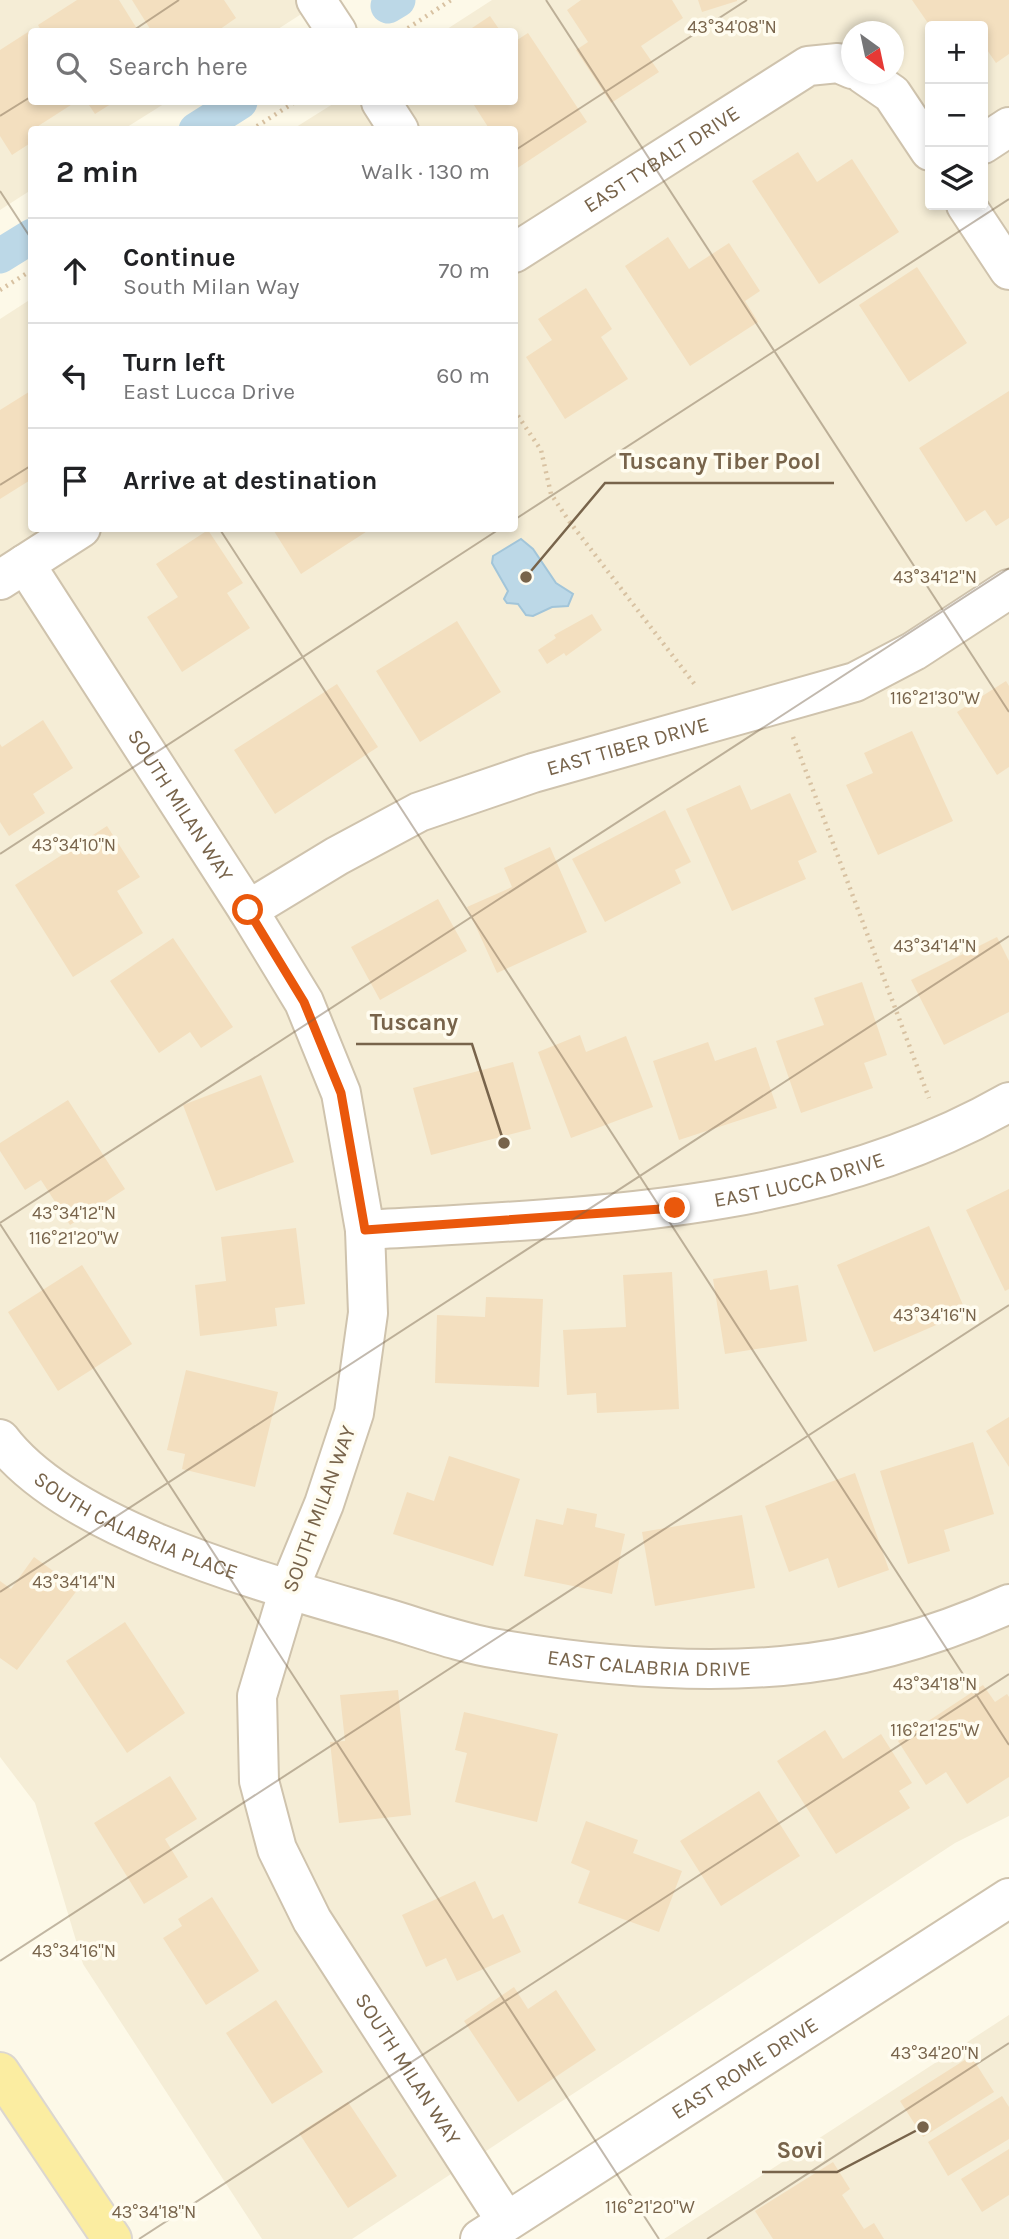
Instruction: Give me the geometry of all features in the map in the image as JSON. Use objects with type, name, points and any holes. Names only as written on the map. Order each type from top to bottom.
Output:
[{"type":"main road","points":[[0,2072],[111,2239]]},
{"type":"street","points":[[316,0],[334,28]]},
{"type":"street","name":"EAST TYBALT DRIVE","points":[[518,250],[808,66],[841,64]]},
{"type":"street","points":[[878,84],[892,94],[927,147]]},
{"type":"street","points":[[383,105],[396,126]]},
{"type":"street","points":[[988,141],[1009,127]]},
{"type":"street","points":[[969,210],[1009,270]]},
{"type":"street","points":[[13,572],[75,532]]},
{"type":"street","name":"SOUTH MILAN WAY","points":[[13,572],[248,910],[304,1002],[341,1093],[365,1230],[368,1313],[354,1413],[324,1504],[289,1589],[257,1696],[259,1781],[277,1849],[312,1920],[493,2230]]},
{"type":"street","name":"EAST TIBER DRIVE","points":[[248,910],[337,856],[419,813],[533,773],[855,682],[914,651],[1009,589]]},
{"type":"street","name":"EAST LUCCA DRIVE","points":[[365,1230],[675,1208],[760,1192],[829,1177],[887,1158],[943,1136],[1009,1102]]},
{"type":"street","name":"SOUTH CALABRIA PLACE","points":[[0,1439],[17,1463],[88,1510],[174,1551],[289,1589]]},
{"type":"street","name":"EAST CALABRIA DRIVE","points":[[289,1589],[496,1649],[654,1668],[782,1666],[853,1656],[949,1631],[1009,1604]]},
{"type":"street","name":"EAST ROME DRIVE","points":[[493,2230],[1009,1898]]},
{"type":"path","points":[[408,28],[451,0]]},
{"type":"path","points":[[257,126],[290,105]]},
{"type":"path","points":[[0,290],[28,272]]},
{"type":"path","points":[[518,416],[541,450],[551,494],[696,686]]},
{"type":"path","points":[[793,736],[929,1098]]},
{"type":"shaded area","points":[[0,0],[323,0],[280,28],[28,28],[28,105],[162,105],[129,126],[28,126],[28,192],[0,210]]},
{"type":"shaded area","points":[[492,0],[1009,0],[1009,1816],[955,1843],[352,2239],[262,2239],[83,1964],[35,1803],[0,1757],[0,319],[28,301],[28,532],[518,532],[518,126],[298,126],[331,105],[518,105],[518,28],[449,28]]},
{"type":"shaded area","points":[[1009,2015],[1009,2239],[664,2239]]},
{"type":"water","points":[[521,539],[533,549],[556,583],[573,594],[568,606],[552,607],[533,616],[526,615],[518,604],[507,603],[504,599],[508,591],[492,563],[493,556]]},
{"type":"building","points":[[77,0],[119,0],[136,28],[40,28],[38,25]]},
{"type":"building","points":[[132,0],[224,0],[236,18],[222,28],[150,28]]},
{"type":"building","points":[[581,0],[672,0],[683,18],[641,46],[659,72],[611,103],[576,50],[588,42],[567,10]]},
{"type":"building","points":[[698,0],[737,0],[737,1],[702,12]]},
{"type":"building","points":[[912,0],[1009,0],[1009,54],[996,63],[988,51],[988,21],[927,21]]},
{"type":"building","points":[[490,16],[498,28],[472,28]]},
{"type":"building","points":[[28,32],[28,105],[71,105],[38,126],[28,126],[28,145],[12,155],[0,136],[0,50]]},
{"type":"building","points":[[528,33],[587,122],[518,168],[518,126],[487,126],[474,105],[518,105],[518,39]]},
{"type":"building","points":[[89,105],[109,105],[95,114]]},
{"type":"building","points":[[798,152],[817,182],[852,159],[899,232],[819,284],[752,181]]},
{"type":"building","points":[[668,237],[689,269],[729,243],[760,291],[745,301],[758,322],[690,366],[625,266]]},
{"type":"building","points":[[917,267],[967,343],[909,382],[859,305]]},
{"type":"building","points":[[586,288],[612,329],[601,337],[628,379],[565,419],[526,357],[552,340],[538,319]]},
{"type":"building","points":[[1009,391],[1009,518],[996,526],[985,510],[966,522],[919,448]]},
{"type":"building","points":[[28,392],[28,482],[0,499],[0,410]]},
{"type":"building","points":[[205,532],[209,532],[243,583],[227,593],[250,628],[182,672],[147,617],[178,597],[156,564]]},
{"type":"building","points":[[275,532],[366,532],[301,574]]},
{"type":"building","points":[[592,614],[602,630],[566,656],[564,653],[547,664],[538,650],[556,638],[554,635]]},
{"type":"building","points":[[457,621],[501,692],[420,742],[376,671]]},
{"type":"building","points":[[1006,681],[1009,686],[1009,767],[997,775],[957,712]]},
{"type":"building","points":[[337,684],[378,747],[275,814],[234,750]]},
{"type":"building","points":[[43,720],[73,768],[33,794],[45,813],[9,836],[0,822],[0,744],[2,747]]},
{"type":"building","points":[[912,731],[953,821],[878,855],[846,785],[873,773],[864,753]]},
{"type":"building","points":[[740,785],[751,810],[790,793],[817,852],[798,861],[806,879],[732,911],[686,809]]},
{"type":"building","points":[[665,810],[691,862],[675,870],[681,883],[605,922],[572,859]]},
{"type":"building","points":[[107,826],[140,877],[117,891],[143,933],[73,977],[15,885]]},
{"type":"building","points":[[550,847],[587,932],[497,973],[467,907],[512,887],[504,868]]},
{"type":"building","points":[[438,899],[467,951],[380,1000],[351,947]]},
{"type":"building","points":[[997,937],[1009,961],[1009,1012],[944,1045],[911,980]]},
{"type":"building","points":[[173,938],[233,1027],[201,1048],[190,1032],[159,1053],[110,981]]},
{"type":"building","points":[[862,982],[887,1055],[864,1063],[873,1088],[801,1113],[776,1041],[824,1025],[814,998]]},
{"type":"building","points":[[580,1035],[586,1052],[626,1036],[653,1107],[571,1138],[538,1052]]},
{"type":"building","points":[[708,1042],[715,1061],[756,1047],[777,1108],[679,1140],[653,1061]]},
{"type":"building","points":[[513,1062],[531,1129],[431,1155],[413,1088]]},
{"type":"building","points":[[261,1075],[294,1162],[216,1191],[183,1105]]},
{"type":"building","points":[[68,1100],[125,1189],[70,1225],[41,1180],[25,1190],[0,1151],[0,1143]]},
{"type":"building","points":[[1009,1189],[1009,1289],[1005,1291],[966,1210]]},
{"type":"building","points":[[929,1226],[966,1312],[874,1352],[837,1265]]},
{"type":"building","points":[[296,1228],[305,1304],[275,1308],[277,1326],[200,1336],[195,1285],[226,1281],[221,1237]]},
{"type":"building","points":[[82,1265],[132,1344],[58,1391],[8,1312]]},
{"type":"building","points":[[767,1270],[770,1290],[798,1285],[807,1341],[725,1354],[713,1279]]},
{"type":"building","points":[[672,1272],[679,1409],[597,1413],[596,1393],[567,1395],[563,1330],[626,1327],[623,1275]]},
{"type":"building","points":[[486,1297],[543,1299],[539,1387],[435,1383],[437,1315],[485,1317]]},
{"type":"building","points":[[186,1370],[278,1392],[255,1487],[182,1469],[185,1454],[167,1450]]},
{"type":"building","points":[[1009,1417],[1009,1467],[986,1431]]},
{"type":"building","points":[[973,1442],[994,1514],[944,1530],[950,1551],[908,1564],[880,1471]]},
{"type":"building","points":[[449,1456],[520,1479],[493,1566],[393,1534],[407,1492],[434,1501]]},
{"type":"building","points":[[855,1473],[889,1570],[838,1588],[828,1558],[789,1572],[765,1506]]},
{"type":"building","points":[[567,1508],[597,1514],[595,1527],[625,1534],[612,1594],[524,1576],[536,1519],[563,1525]]},
{"type":"building","points":[[742,1515],[755,1588],[655,1606],[642,1532]]},
{"type":"building","points":[[34,1557],[78,1589],[17,1670],[0,1658],[0,1581],[11,1589]]},
{"type":"building","points":[[125,1622],[185,1713],[127,1753],[66,1661]]},
{"type":"building","points":[[983,1685],[995,1702],[1007,1694],[1009,1697],[1009,1777],[967,1804],[946,1772],[926,1785],[898,1741]]},
{"type":"building","points":[[398,1690],[411,1815],[339,1823],[330,1742],[345,1741],[340,1695]]},
{"type":"building","points":[[464,1712],[558,1734],[537,1822],[455,1802],[467,1753],[455,1750]]},
{"type":"building","points":[[825,1730],[843,1759],[881,1734],[912,1783],[899,1791],[910,1808],[836,1854],[777,1761]]},
{"type":"building","points":[[170,1776],[197,1819],[165,1839],[188,1877],[144,1904],[94,1823]]},
{"type":"building","points":[[759,1791],[800,1856],[721,1906],[680,1841]]},
{"type":"building","points":[[586,1821],[638,1840],[633,1853],[682,1871],[659,1932],[578,1903],[590,1871],[571,1863]]},
{"type":"building","points":[[475,1881],[493,1919],[503,1914],[521,1952],[457,1981],[446,1958],[426,1967],[402,1915]]},
{"type":"building","points":[[212,1897],[259,1971],[206,2005],[163,1938],[182,1926],[178,1919]]},
{"type":"building","points":[[514,1987],[528,2009],[556,1990],[596,2050],[518,2102],[464,2021]]},
{"type":"building","points":[[276,2000],[323,2072],[272,2104],[226,2033]]},
{"type":"building","points":[[971,2056],[994,2092],[923,2137],[900,2101]]},
{"type":"building","points":[[1002,2096],[1009,2107],[1009,2139],[948,2176],[928,2142]]},
{"type":"building","points":[[348,2102],[397,2176],[348,2208],[299,2133]]},
{"type":"building","points":[[1009,2149],[1009,2195],[982,2212],[961,2179]]},
{"type":"building","points":[[833,2162],[850,2189],[842,2195],[864,2229],[874,2223],[884,2239],[773,2239],[755,2211]]},
{"type":"waterway","points":[[388,6],[398,0]]},
{"type":"waterway","points":[[202,126],[235,105]]},
{"type":"waterway","points":[[0,256],[28,238]]},
{"type":"place","name":"Tuscany Tiber Pool","points":[[526,577]]},
{"type":"place","name":"Tuscany","points":[[504,1143]]},
{"type":"place","name":"Sovi","points":[[923,2127]]},
{"type":"route","points":[[248,910],[304,1002],[341,1093],[365,1230],[675,1208]]}]
